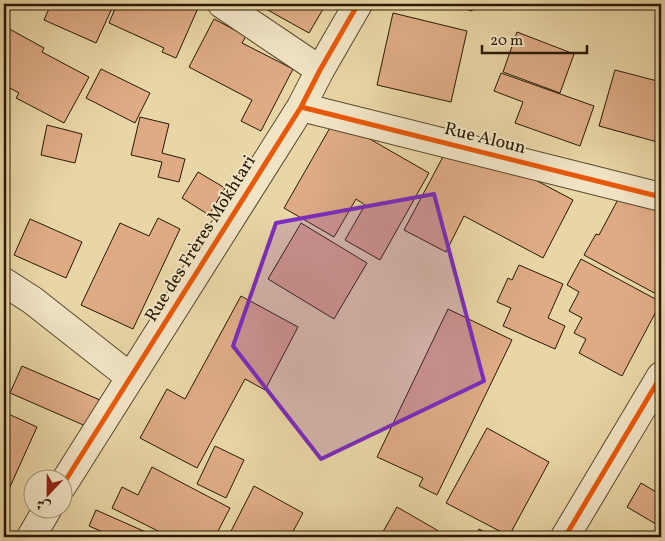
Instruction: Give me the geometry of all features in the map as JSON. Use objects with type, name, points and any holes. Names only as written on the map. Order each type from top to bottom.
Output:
[{"type":"street","points":[[222,4],[320,70]]},
{"type":"street","name":"Rue des Frères Mokhtari","points":[[72,470],[301,107],[358,4]]},
{"type":"street","name":"Rue Aloun","points":[[301,107],[661,198]]},
{"type":"street","points":[[4,282],[32,300],[130,377]]},
{"type":"street","points":[[565,537],[661,376]]},
{"type":"street","points":[[31,537],[42,518]]},
{"type":"highlighted area","points":[[434,194],[484,381],[321,459],[233,346],[276,223]]},
{"type":"building","points":[[51,4],[114,4],[96,43],[44,20]]},
{"type":"building","points":[[117,4],[143,4],[157,10],[160,4],[190,4],[198,8],[176,58],[162,52],[164,48],[109,23]]},
{"type":"building","points":[[257,4],[326,4],[309,33]]},
{"type":"building","points":[[449,4],[475,4],[472,11]]},
{"type":"building","points":[[393,13],[467,31],[451,102],[377,85]]},
{"type":"building","points":[[214,19],[246,36],[242,43],[293,69],[261,131],[241,121],[252,100],[189,67]]},
{"type":"building","points":[[4,26],[44,48],[42,52],[89,77],[64,123],[16,98],[19,93],[4,85]]},
{"type":"building","points":[[517,32],[574,54],[560,93],[503,72]]},
{"type":"building","points":[[101,69],[150,93],[135,123],[86,98]]},
{"type":"building","points":[[615,70],[661,82],[661,143],[599,126]]},
{"type":"building","points":[[501,73],[594,106],[580,146],[515,123],[523,102],[494,91]]},
{"type":"building","points":[[140,117],[169,124],[162,153],[185,159],[179,182],[158,177],[162,162],[131,155]]},
{"type":"building","points":[[335,119],[429,173],[380,260],[345,240],[365,205],[356,199],[334,237],[284,208]]},
{"type":"building","points":[[47,125],[82,134],[75,163],[41,155]]},
{"type":"building","points":[[446,151],[474,165],[481,151],[573,200],[543,258],[464,216],[446,252],[404,230]]},
{"type":"building","points":[[198,172],[225,188],[209,215],[182,198]]},
{"type":"building","points":[[622,192],[661,214],[660,296],[584,255],[596,234],[599,235]]},
{"type":"building","points":[[158,218],[180,229],[133,329],[81,305],[120,223],[149,236]]},
{"type":"building","points":[[30,219],[82,242],[66,278],[14,255]]},
{"type":"building","points":[[301,223],[367,263],[334,319],[268,279]]},
{"type":"building","points":[[581,259],[661,302],[622,376],[579,353],[586,339],[574,333],[582,318],[569,311],[579,292],[567,285]]},
{"type":"building","points":[[519,265],[563,284],[548,318],[565,326],[555,349],[503,326],[511,308],[497,302],[508,278],[512,280]]},
{"type":"building","points":[[241,296],[298,327],[265,390],[245,379],[197,468],[140,438],[167,389],[185,399]]},
{"type":"building","points":[[448,309],[512,340],[437,495],[419,486],[423,478],[377,457]]},
{"type":"building","points":[[22,366],[100,400],[88,427],[10,393]]},
{"type":"building","points":[[4,412],[37,427],[9,489],[4,486]]},
{"type":"building","points":[[487,428],[549,462],[509,536],[446,503]]},
{"type":"building","points":[[215,446],[244,460],[226,498],[197,484]]},
{"type":"building","points":[[152,467],[230,508],[215,537],[170,537],[112,508],[122,487],[138,495]]},
{"type":"building","points":[[641,483],[661,495],[661,527],[627,507]]},
{"type":"building","points":[[254,486],[303,513],[290,537],[228,537]]},
{"type":"building","points":[[397,507],[449,537],[380,537]]},
{"type":"building","points":[[96,510],[157,537],[103,537],[105,533],[89,526]]},
{"type":"building","points":[[479,529],[494,537],[474,537]]},
{"type":"cycle path","points":[[72,470],[301,107],[358,4]]},
{"type":"cycle path","points":[[301,107],[661,197]]},
{"type":"cycle path","points":[[565,537],[661,376]]}]
